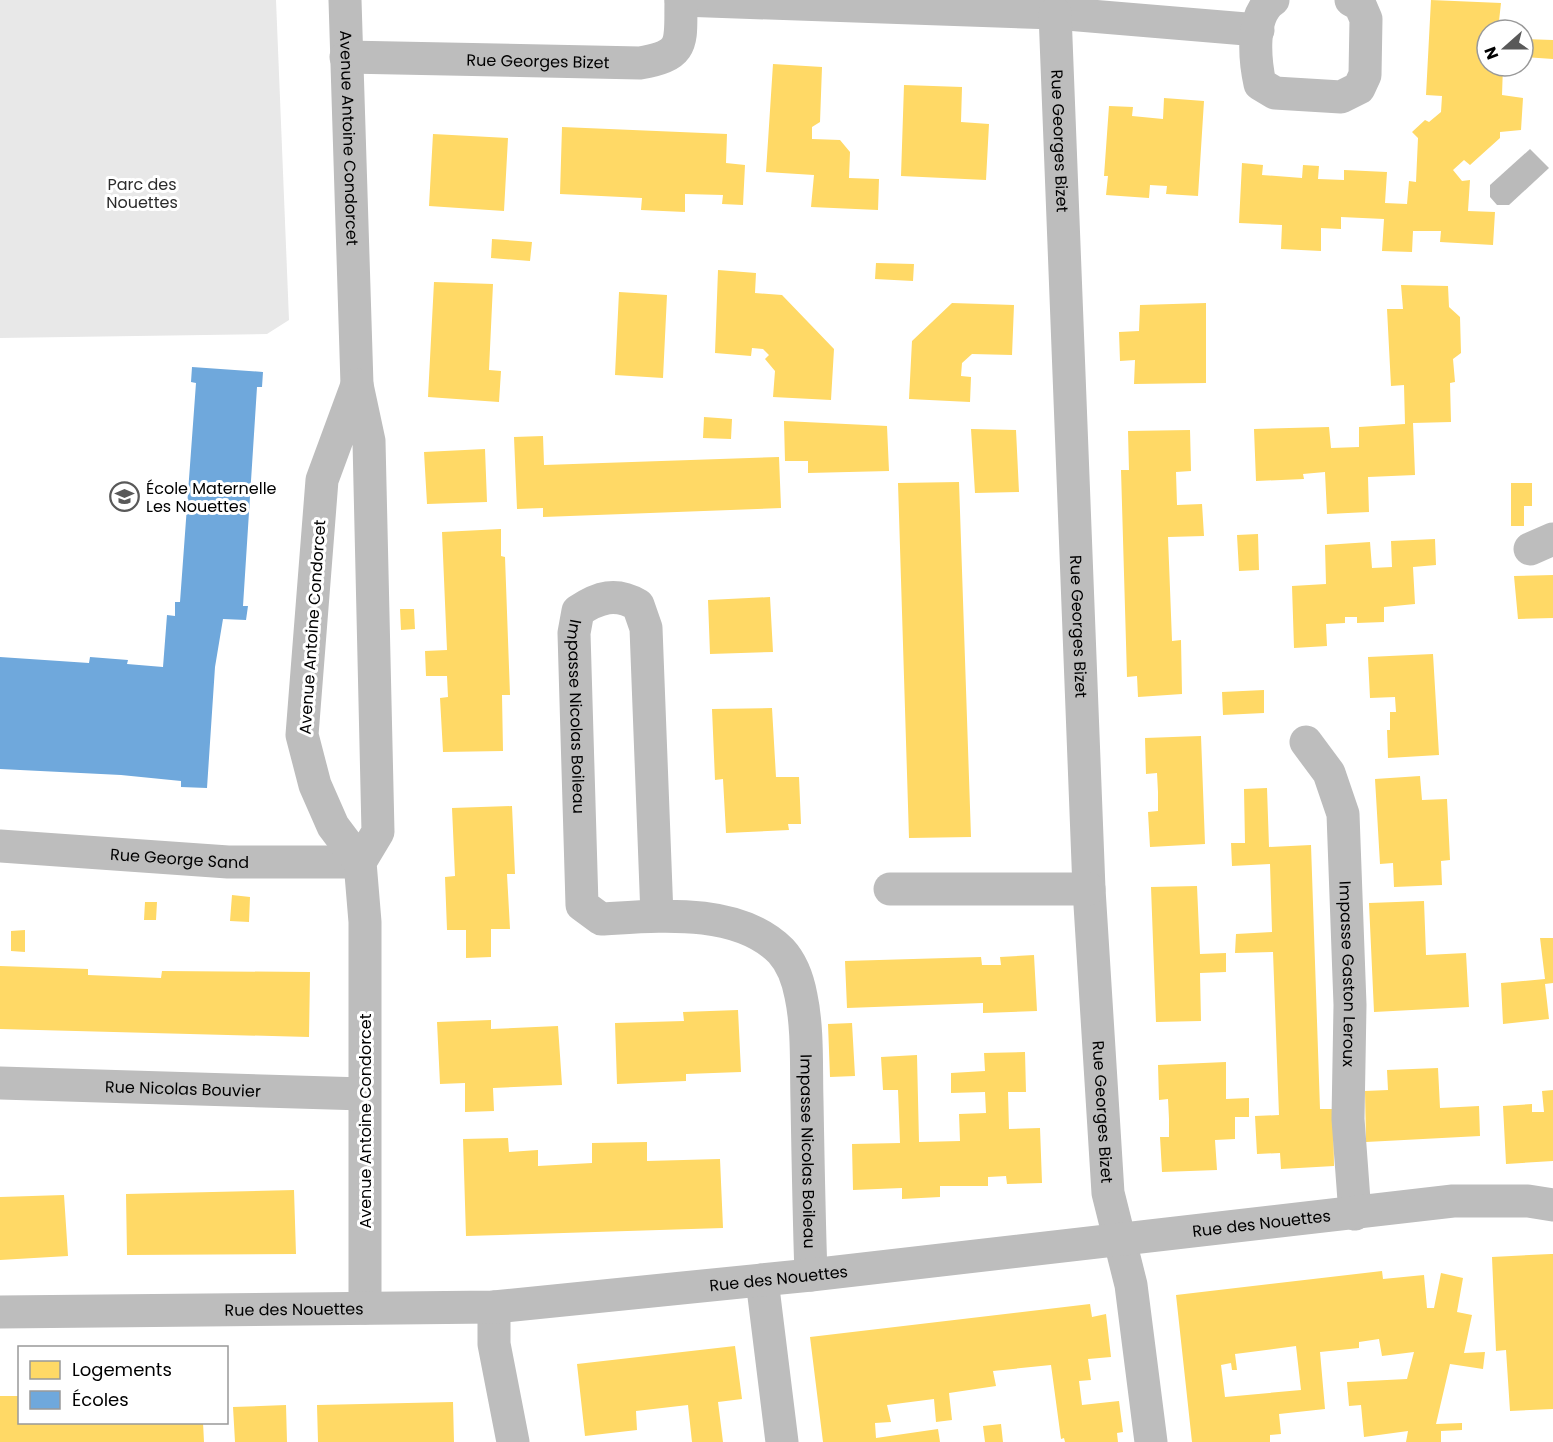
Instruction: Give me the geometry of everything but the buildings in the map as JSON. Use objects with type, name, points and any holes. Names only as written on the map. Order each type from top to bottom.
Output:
[{"type":"street","name":"Avenue Antoine Condorcet","points":[[345,0],[357,385],[369,441],[378,832],[360,862]]},
{"type":"street","name":"Rue Georges Bizet","points":[[346,57],[640,63],[662,59],[674,52],[680,40],[681,0],[1054,13],[1257,30]]},
{"type":"street","points":[[1273,0],[1260,17],[1257,30],[1257,70],[1260,84],[1275,93],[1341,97],[1359,88],[1365,75],[1366,19],[1360,5],[1351,0]]},
{"type":"street","name":"Rue Georges Bizet","points":[[1054,13],[1089,889],[1108,1193],[1131,1285],[1151,1442]]},
{"type":"street","name":"Avenue Antoine Condorcet","points":[[357,385],[322,480],[302,735],[315,785],[333,826],[360,862],[365,922],[365,1308]]},
{"type":"street","name":"Impasse Nicolas Boileau","points":[[657,916],[646,627],[638,605],[623,596],[596,599],[579,611],[574,633],[582,905],[602,919],[657,916],[706,918],[752,931],[781,951],[795,973],[801,998],[806,1051],[811,1275]]},
{"type":"street","name":"Impasse Gaston Leroux","points":[[1306,742],[1329,773],[1343,814],[1350,1005],[1348,1119],[1355,1214]]},
{"type":"street","name":"Rue George Sand","points":[[0,846],[228,862],[360,862]]},
{"type":"street","points":[[890,889],[1089,889]]},
{"type":"street","name":"Rue Nicolas Bouvier","points":[[0,1083],[364,1094]]},
{"type":"street","name":"Rue des Nouettes","points":[[0,1312],[494,1307],[811,1275],[1453,1201],[1528,1201],[1553,1206]]},
{"type":"street","points":[[762,1280],[782,1442]]},
{"type":"street","points":[[494,1307],[494,1344],[513,1442]]},
{"type":"green space","name":"Parc des Nouettes","points":[[0,0],[276,0],[289,320],[267,334],[0,338]]},
{"type":"shaded area","points":[[1530,149],[1549,168],[1509,205],[1497,205],[1490,197],[1490,185]]},
{"type":"place","name":"École Maternelle Les Nouettes","points":[[125,497]]}]
